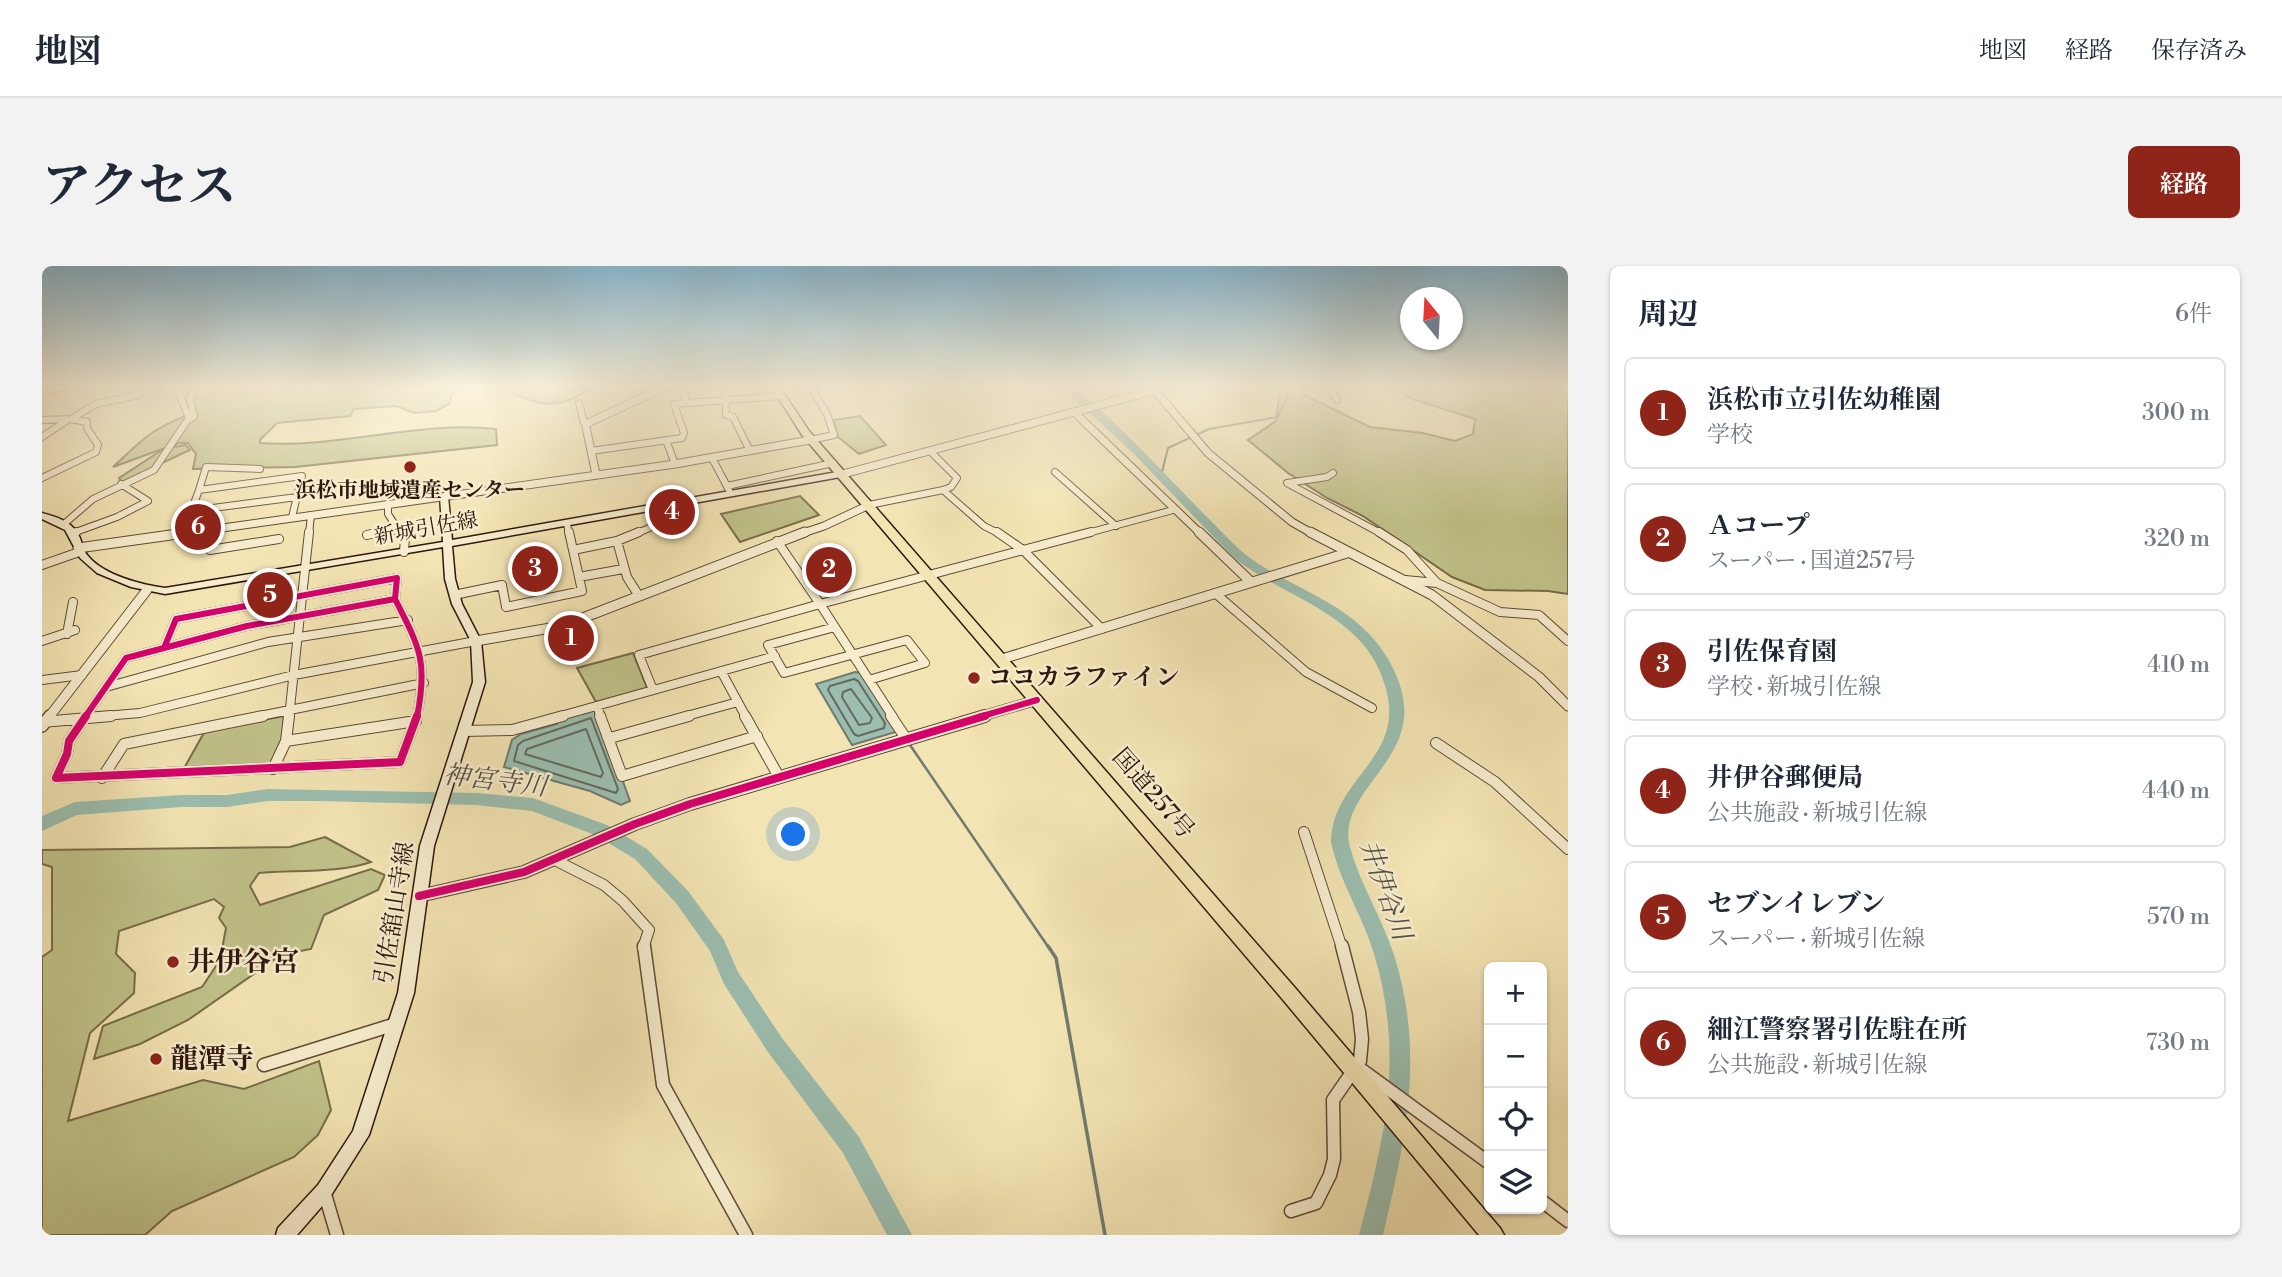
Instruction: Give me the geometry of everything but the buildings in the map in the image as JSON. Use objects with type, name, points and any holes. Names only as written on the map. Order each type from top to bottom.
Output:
[{"type":"highway","name":"国道257号","points":[[803,431],[843,474],[1362,1075],[1493,1235]]},
{"type":"main road","name":"新城引佐線","points":[[79,550],[88,562],[147,590],[181,590],[674,505],[730,490],[843,474]]},
{"type":"main road","name":"引佐舘山寺線","points":[[285,1235],[324,1191],[360,1135],[407,993],[422,866],[479,682],[476,641],[454,595],[450,579],[444,496]]},
{"type":"main road","points":[[42,516],[64,524],[73,533],[79,550]]},
{"type":"street","points":[[42,478],[96,452],[97,445],[89,431]]},
{"type":"street","points":[[64,524],[93,499],[154,470],[180,431]]},
{"type":"street","points":[[588,431],[596,474]]},
{"type":"street","points":[[590,451],[682,438],[683,431]]},
{"type":"street","points":[[740,431],[750,452]]},
{"type":"street","points":[[42,565],[79,550],[292,517],[675,464],[834,435],[833,431]]},
{"type":"street","points":[[843,474],[1006,431]]},
{"type":"street","points":[[1097,431],[1173,510],[1254,581]]},
{"type":"street","points":[[1190,431],[1223,466],[1292,522],[1347,553],[1405,580],[1451,608],[1539,677],[1568,706]]},
{"type":"street","points":[[666,440],[675,464]]},
{"type":"street","points":[[43,723],[140,713],[294,675],[562,626],[777,541],[824,526],[869,505],[943,490],[951,486],[957,478],[931,452]]},
{"type":"street","points":[[712,458],[730,490],[833,463]]},
{"type":"street","points":[[183,533],[206,467],[260,469]]},
{"type":"street","points":[[1055,472],[1116,526]]},
{"type":"street","points":[[1333,473],[1327,477],[1287,483],[1314,501],[1395,540],[1437,583]]},
{"type":"street","points":[[199,490],[302,476],[292,517]]},
{"type":"street","points":[[73,533],[117,517],[148,501],[121,484]]},
{"type":"street","points":[[943,490],[984,526],[1023,550],[1102,629]]},
{"type":"street","points":[[190,512],[297,497]]},
{"type":"street","points":[[388,504],[388,514],[399,534],[405,537],[404,552]]},
{"type":"street","points":[[573,550],[617,541],[654,526],[682,521],[674,505]]},
{"type":"street","points":[[653,690],[639,655],[1173,510]]},
{"type":"street","points":[[273,769],[286,741],[311,515]]},
{"type":"street","points":[[454,595],[502,585],[506,607],[582,591],[567,524]]},
{"type":"street","points":[[367,535],[397,528]]},
{"type":"street","points":[[209,529],[210,551],[279,539]]},
{"type":"street","points":[[617,541],[623,569],[633,590],[639,596]]},
{"type":"street","points":[[777,541],[907,740]]},
{"type":"street","points":[[1002,659],[1347,553]]},
{"type":"street","points":[[579,577],[623,569]]},
{"type":"street","points":[[164,648],[176,619],[397,578],[395,599],[408,620],[420,650],[424,683],[416,721],[400,762],[102,778],[56,778],[67,754],[69,741],[126,658],[164,648],[247,626],[395,599]]},
{"type":"street","points":[[1405,580],[1437,583],[1493,610],[1539,615],[1568,641]]},
{"type":"street","points":[[43,723],[147,590]]},
{"type":"street","points":[[1215,593],[1306,672],[1373,708]]},
{"type":"street","points":[[42,641],[71,632],[73,602]]},
{"type":"street","points":[[105,687],[268,642],[408,620]]},
{"type":"street","points":[[835,627],[768,645],[784,673],[907,640],[925,663],[869,680]]},
{"type":"street","points":[[463,731],[512,730],[775,656]]},
{"type":"street","points":[[721,671],[779,777]]},
{"type":"street","points":[[42,680],[82,675]]},
{"type":"street","points":[[102,778],[124,744],[424,683]]},
{"type":"street","points":[[419,896],[498,879],[557,858],[635,824],[779,777],[1037,699]]},
{"type":"street","points":[[610,738],[738,702]]},
{"type":"street","points":[[597,706],[622,776],[757,736]]},
{"type":"street","points":[[286,741],[416,721]]},
{"type":"street","points":[[1436,743],[1495,782],[1568,849]]},
{"type":"street","points":[[1304,832],[1339,939],[1353,992],[1361,1027],[1362,1075]]},
{"type":"street","points":[[557,858],[604,885],[623,901],[649,930],[643,948],[663,1085],[746,1235]]},
{"type":"street","points":[[264,1065],[398,1023]]},
{"type":"street","points":[[1362,1075],[1484,1159]]},
{"type":"street","points":[[1291,1210],[1316,1203],[1332,1176],[1336,1154],[1332,1102],[1340,1088],[1362,1075]]},
{"type":"street","points":[[324,1191],[337,1235]]},
{"type":"street","points":[[1547,1205],[1568,1221]]},
{"type":"green space","points":[[155,431],[269,431],[260,443],[289,444],[406,431],[496,431],[497,445],[295,467],[193,469],[196,454],[188,443],[179,443],[167,448],[186,445],[190,450],[122,482],[119,478],[165,448],[113,467]]},
{"type":"green space","points":[[836,431],[874,431],[886,445],[859,454],[838,437]]},
{"type":"green space","points":[[1261,431],[1407,431],[1455,441],[1473,434],[1473,431],[1568,431],[1568,594],[1485,590],[1452,577],[1363,516],[1327,498],[1288,473],[1248,440]]},
{"type":"green space","points":[[800,496],[819,515],[740,542],[721,514]]},
{"type":"green space","points":[[633,653],[647,688],[596,702],[577,668]]},
{"type":"green space","points":[[284,716],[282,742],[270,765],[183,770],[205,731]]},
{"type":"green space","points":[[325,837],[371,862],[331,870],[259,873],[250,886],[260,905],[371,869],[385,875],[378,890],[324,915],[311,949],[281,955],[188,1020],[140,1044],[94,1059],[103,1026],[202,987],[220,960],[226,928],[219,918],[224,907],[214,899],[119,931],[116,954],[135,973],[134,993],[90,1033],[68,1121],[203,1080],[244,1089],[319,1061],[331,1110],[318,1135],[294,1157],[172,1211],[145,1235],[42,1235],[42,957],[52,950],[52,867],[42,864],[42,850],[290,847]]},
{"type":"water","points":[[855,672],[862,673],[899,731],[852,745],[816,684]]},
{"type":"water","points":[[594,709],[598,712],[630,801],[621,805],[590,791],[504,767],[512,740],[521,734],[557,724],[557,720]]},
{"type":"waterway","name":"井伊谷川","points":[[1117,431],[1237,553],[1263,572],[1326,606],[1355,627],[1372,647],[1390,680],[1397,706],[1396,726],[1390,745],[1346,807],[1340,824],[1342,850],[1384,955],[1400,1028],[1400,1096],[1371,1235]]},
{"type":"waterway","points":[[1161,476],[1168,448],[1204,431]]},
{"type":"waterway","points":[[910,745],[1049,948]]},
{"type":"waterway","name":"神宮寺川","points":[[42,824],[75,809],[181,801],[227,801],[268,795],[318,795],[476,799],[533,805],[601,830],[641,854],[682,897],[717,946],[731,978],[775,1045],[851,1145],[900,1235]]},
{"type":"waterway","points":[[1048,946],[1056,958],[1105,1235]]},
{"type":"cycle path","points":[[164,648],[176,619],[397,578],[395,599],[418,643],[424,683],[416,721],[400,762],[56,778],[67,754],[69,741],[126,658],[247,626],[395,599]]},
{"type":"cycle path","points":[[419,896],[524,872],[635,824],[690,804],[1037,700]]},
{"type":"place","name":"浜松市地域遺産センター","points":[[410,467]]},
{"type":"place","name":"井伊谷郵便局","points":[[672,512]]},
{"type":"place","name":"細江警察署引佐駐在所","points":[[198,527]]},
{"type":"place","name":"引佐保育園","points":[[535,569]]},
{"type":"place","name":"Ａコープ","points":[[829,570]]},
{"type":"place","name":"セブンイレブン","points":[[270,595]]},
{"type":"place","name":"浜松市立引佐幼稚園","points":[[571,638]]},
{"type":"place","name":"ココカラファイン","points":[[974,678]]},
{"type":"place","name":"井伊谷宮","points":[[173,962]]},
{"type":"place","name":"龍潭寺","points":[[156,1059]]}]
